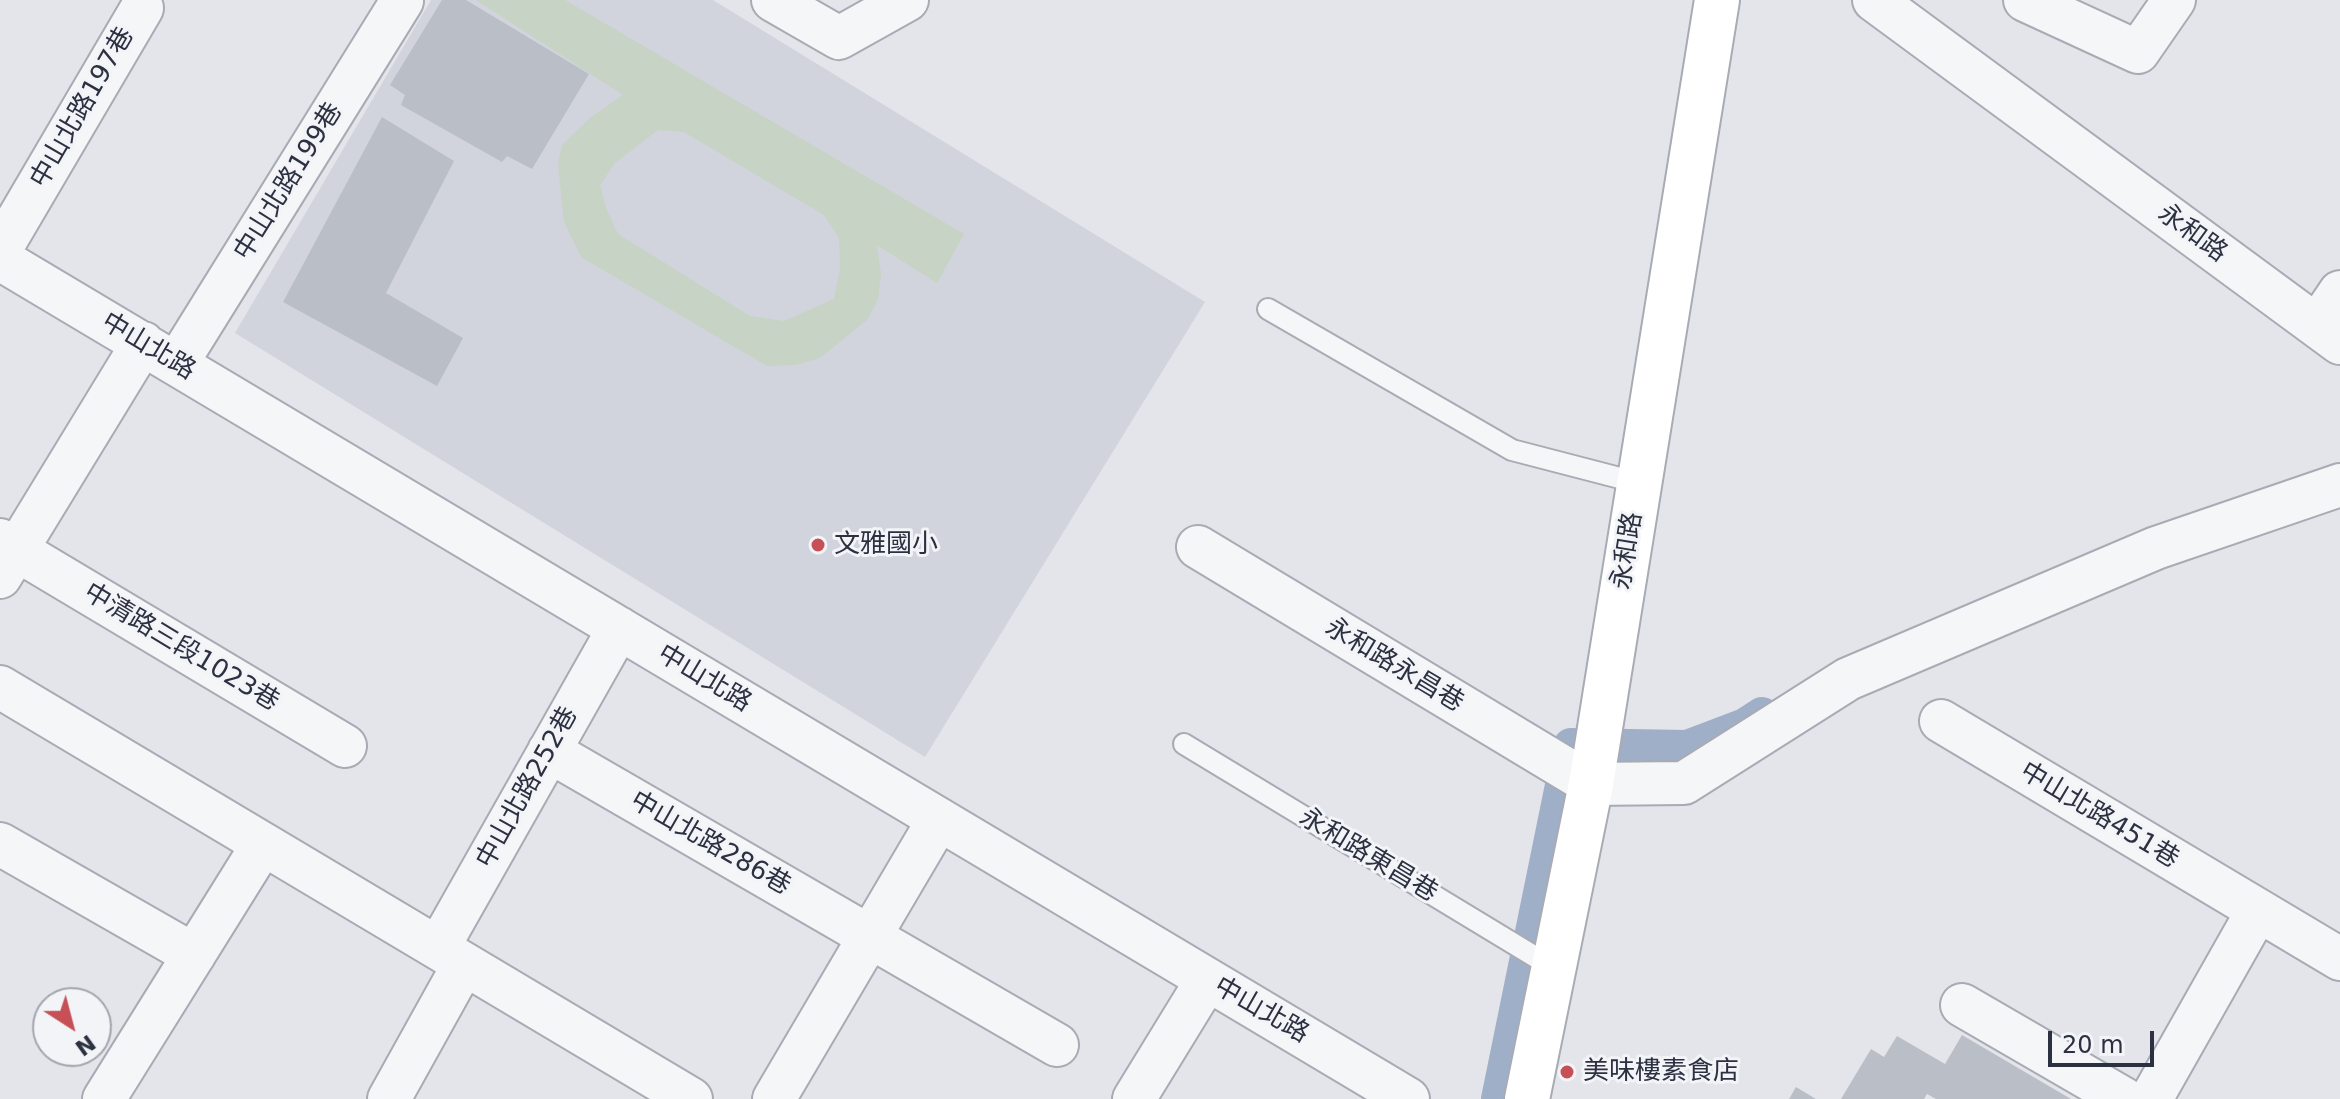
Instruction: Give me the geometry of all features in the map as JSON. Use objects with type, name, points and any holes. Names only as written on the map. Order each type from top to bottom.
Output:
[{"type":"main road","name":"永和路","points":[[1527,1099],[1590,783],[1717,0]]},
{"type":"street","points":[[773,0],[839,38],[907,0]]},
{"type":"street","name":"永和路","points":[[1874,0],[2329,335],[2340,292]]},
{"type":"street","points":[[2025,0],[2138,52],[2174,0]]},
{"type":"street","name":"中山北路199巷","points":[[160,353],[402,1]]},
{"type":"street","name":"中山北路197巷","points":[[0,250],[145,3]]},
{"type":"street","name":"中山北路","points":[[0,259],[1408,1099]]},
{"type":"street","name":"中清路三段1023巷","points":[[160,353],[6,556],[345,746]]},
{"type":"street","points":[[1590,783],[1684,783],[1848,679],[2156,548],[2340,485]]},
{"type":"street","name":"永和路永昌巷","points":[[1198,547],[1590,783]]},
{"type":"street","name":"中山北路252巷","points":[[451,956],[549,751],[619,628]]},
{"type":"street","points":[[0,687],[691,1099]]},
{"type":"street","name":"中山北路451巷","points":[[1941,721],[2340,959]]},
{"type":"street","name":"中山北路286巷","points":[[549,751],[1057,1045]]},
{"type":"street","points":[[774,1099],[939,819]]},
{"type":"street","points":[[0,844],[194,955]]},
{"type":"street","points":[[104,1099],[263,844]]},
{"type":"street","points":[[2151,1099],[2258,910]]},
{"type":"street","points":[[389,1099],[451,956]]},
{"type":"street","points":[[1134,1099],[1207,980]]},
{"type":"street","points":[[1962,1005],[2124,1099]]},
{"type":"lane","points":[[1268,309],[1512,450],[1639,483]]},
{"type":"lane","name":"永和路東昌巷","points":[[1184,744],[1551,967]]},
{"type":"shaded area","name":"文雅國小","points":[[431,0],[713,0],[1205,302],[925,757],[235,333]]},
{"type":"green space","points":[[476,0],[565,0],[964,234],[937,283],[877,245],[881,274],[878,299],[868,319],[820,358],[795,365],[767,366],[581,257],[564,222],[558,164],[562,145],[590,118],[623,95]],"holes":[[[658,130],[684,132],[824,215],[839,238],[840,268],[834,299],[784,321],[750,316],[618,234],[600,185],[615,163]]]},
{"type":"building","points":[[442,0],[466,0],[589,74],[532,169],[507,156],[502,162],[401,105],[405,95],[390,85]]},
{"type":"building","points":[[382,117],[454,161],[386,293],[463,338],[437,386],[283,302]]},
{"type":"building","points":[[1962,1035],[2071,1099],[1936,1099],[1927,1094],[1924,1099],[1841,1099],[1871,1049],[1884,1057],[1897,1036],[1945,1064]]},
{"type":"building","points":[[1796,1087],[1816,1099],[1789,1099]]},
{"type":"waterway","points":[[1499,1099],[1571,746],[1687,748],[1745,726],[1762,715]]},
{"type":"place","name":"文雅國小","points":[[818,545]]},
{"type":"place","name":"美味樓素食店","points":[[1567,1072]]}]
